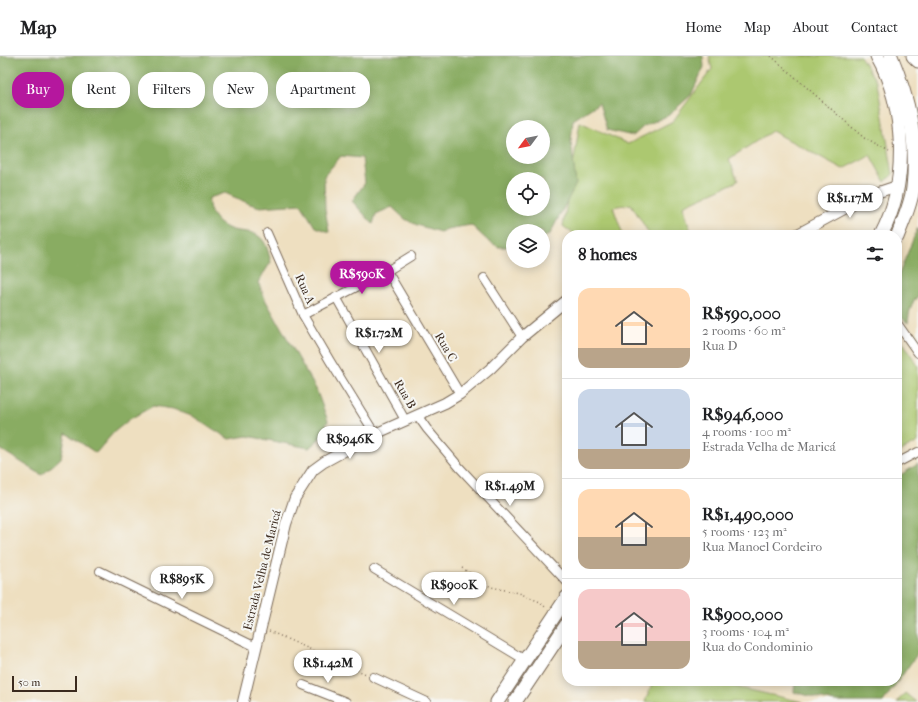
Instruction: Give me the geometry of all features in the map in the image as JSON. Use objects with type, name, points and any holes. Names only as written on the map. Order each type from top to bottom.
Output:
[{"type":"main road","points":[[877,56],[893,93],[899,128],[901,159],[892,207],[883,230]]},
{"type":"main road","points":[[891,56],[903,85],[909,106],[913,128],[915,154],[916,187],[900,230]]},
{"type":"main road","points":[[913,56],[918,61]]},
{"type":"main road","points":[[497,702],[562,604]]},
{"type":"main road","points":[[515,702],[562,632]]},
{"type":"street","points":[[805,230],[870,195],[897,186]]},
{"type":"street","name":"Rua A","points":[[267,233],[303,314],[375,434]]},
{"type":"street","points":[[303,314],[387,271],[411,256]]},
{"type":"street","name":"Rua C","points":[[387,271],[460,394]]},
{"type":"street","points":[[484,278],[522,337]]},
{"type":"street","name":"Rua B","points":[[336,297],[405,420]]},
{"type":"street","name":"Estrada Velha de Maricá","points":[[243,702],[286,524],[298,492],[313,470],[324,462],[375,434],[445,403],[460,394],[490,369],[522,337],[562,304]]},
{"type":"street","points":[[902,329],[917,348]]},
{"type":"street","points":[[417,415],[460,468],[562,577]]},
{"type":"street","points":[[902,460],[918,452]]},
{"type":"street","points":[[374,569],[525,660]]},
{"type":"street","points":[[100,571],[256,647]]},
{"type":"street","points":[[374,677],[427,702]]},
{"type":"street","points":[[303,685],[346,702]]},
{"type":"path","points":[[770,56],[864,138],[901,159]]},
{"type":"path","points":[[462,568],[491,587],[519,593],[540,602],[553,618]]},
{"type":"path","points":[[261,627],[374,677]]},
{"type":"green space","points":[[0,56],[703,56],[704,67],[691,95],[669,115],[644,126],[633,136],[607,130],[599,103],[573,120],[571,141],[576,184],[550,234],[550,224],[506,224],[506,247],[499,247],[488,241],[471,225],[447,229],[440,232],[417,225],[405,219],[392,207],[376,214],[373,224],[352,201],[365,183],[362,158],[341,156],[324,176],[325,209],[329,232],[315,227],[301,204],[260,207],[225,193],[209,198],[212,214],[219,222],[233,230],[257,235],[263,240],[267,247],[271,262],[258,282],[266,301],[316,389],[328,421],[320,438],[309,448],[247,436],[229,439],[194,417],[173,409],[153,406],[130,419],[114,432],[96,453],[66,433],[61,458],[42,475],[0,449]]},
{"type":"green space","points":[[709,56],[860,56],[877,83],[893,174],[885,182],[870,155],[843,169],[772,131],[729,159],[738,181],[683,206],[690,230],[647,230],[631,204],[613,207],[621,230],[568,230],[563,226],[580,122],[628,144],[673,121],[712,69]]},
{"type":"green space","points":[[918,227],[918,296],[909,312],[908,323],[902,318],[902,267]]},
{"type":"green space","points":[[902,341],[918,366],[918,442],[902,450]]},
{"type":"green space","points":[[918,464],[918,653],[902,675],[902,474]]},
{"type":"green space","points":[[651,686],[731,686],[803,702],[645,702]]},
{"type":"green space","points":[[795,686],[894,686],[883,702],[835,702],[794,692]]},
{"type":"green space","points":[[905,693],[916,702],[897,702]]}]
